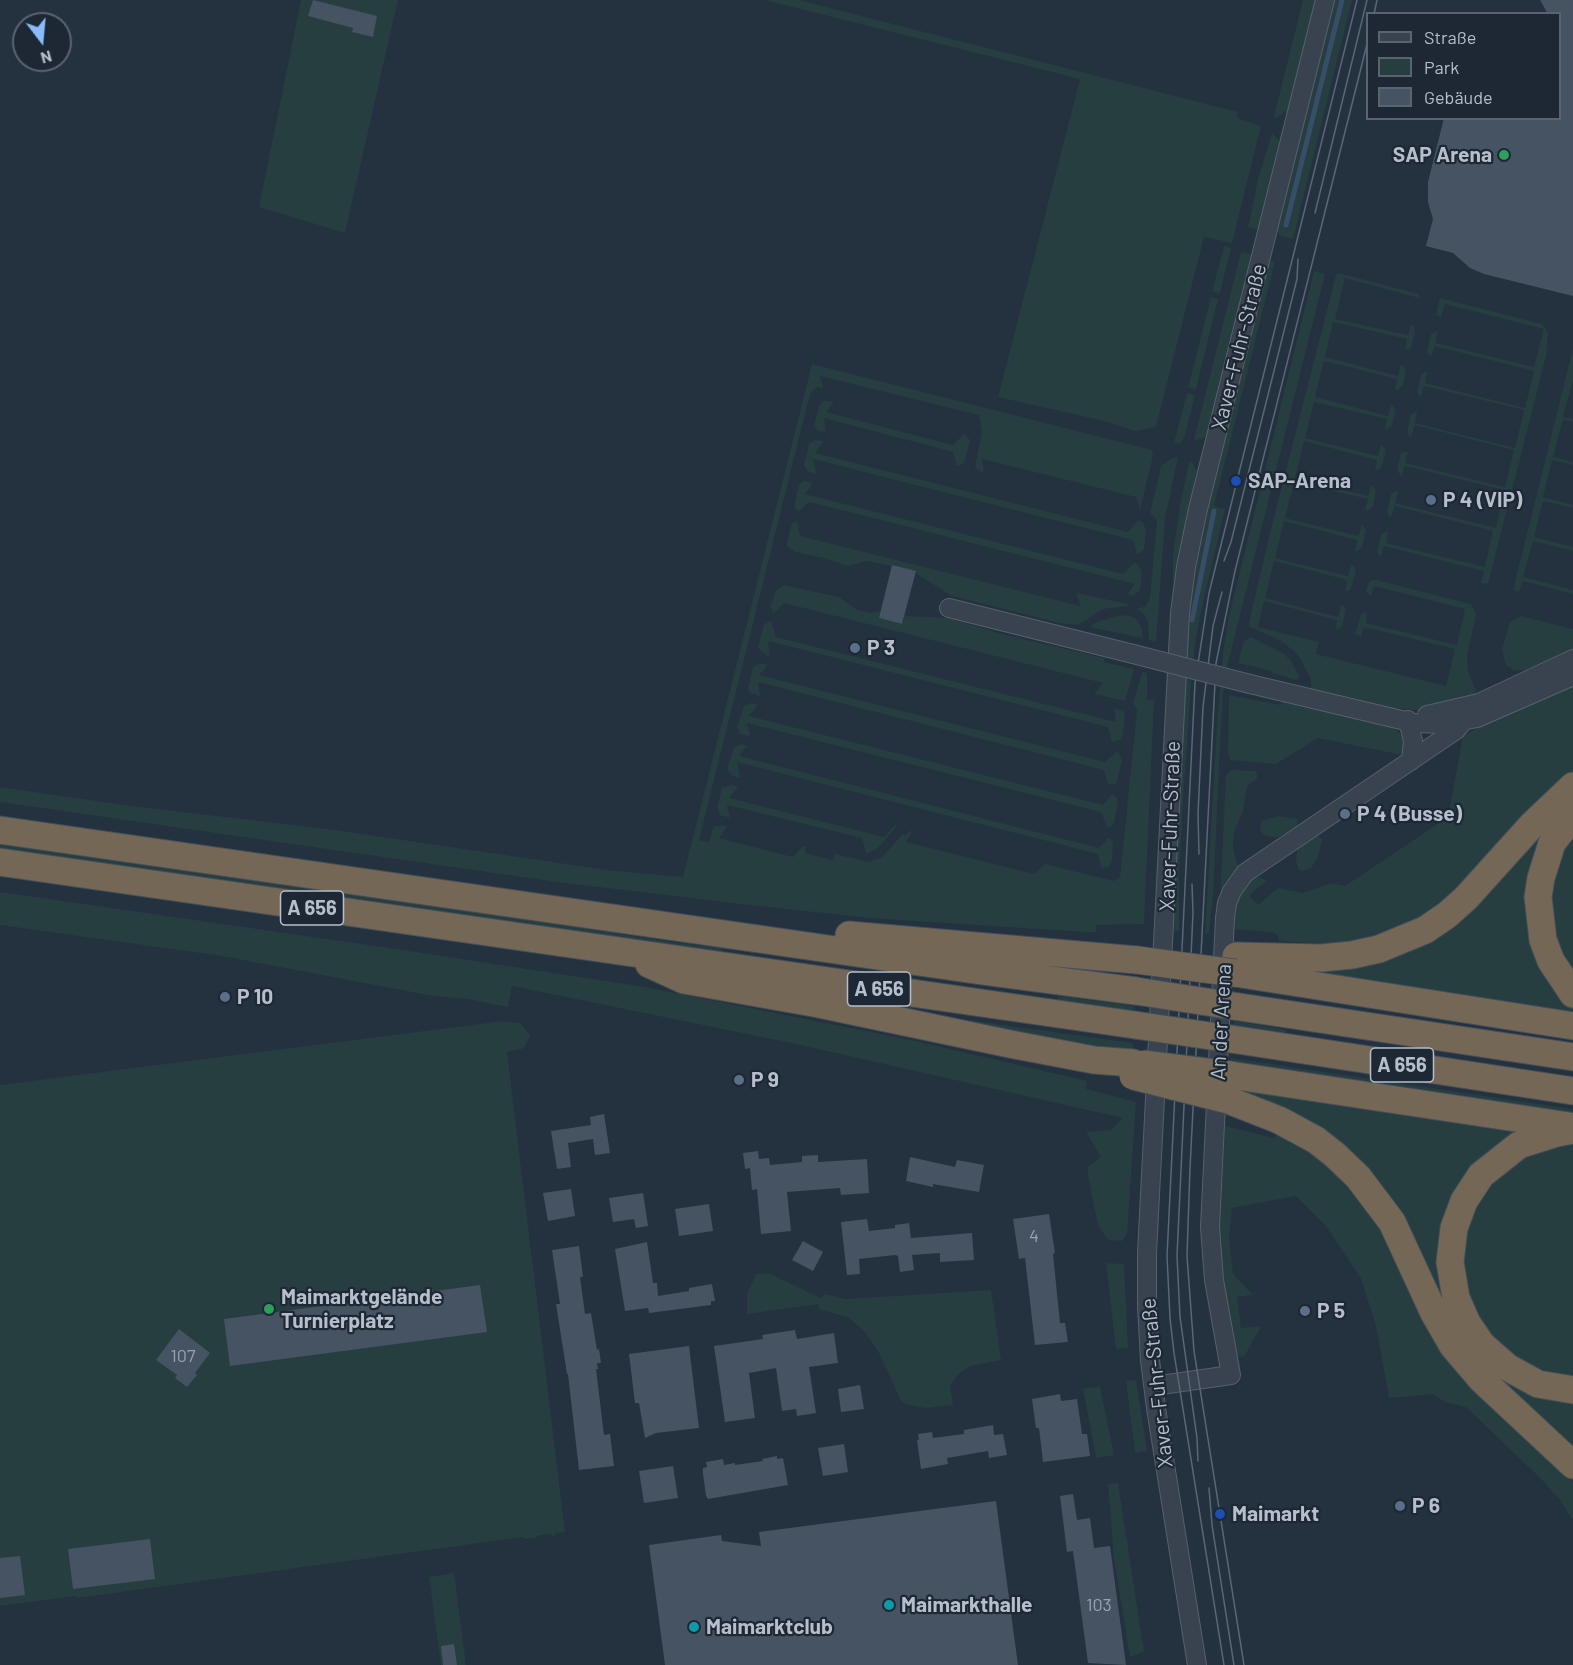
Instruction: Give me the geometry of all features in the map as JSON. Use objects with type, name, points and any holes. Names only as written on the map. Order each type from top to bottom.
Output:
[{"type":"highway","points":[[1235,965],[1352,955],[1378,949],[1425,930],[1448,915],[1466,898],[1532,825],[1573,786]]},
{"type":"highway","points":[[1573,816],[1552,843],[1541,878],[1538,897],[1543,940],[1560,978],[1573,994]]},
{"type":"highway","name":"A 656","points":[[0,830],[734,936],[1136,991],[1573,1057]]},
{"type":"highway","name":"A 656","points":[[0,862],[1135,1025],[1573,1091]]},
{"type":"highway","points":[[734,936],[821,932],[988,946],[1026,940],[1235,965],[1573,1026]]},
{"type":"highway","points":[[624,952],[684,980],[819,1004],[1229,1087],[1573,1129]]},
{"type":"highway","points":[[1229,1087],[1316,1140],[1358,1177],[1392,1222],[1434,1313],[1453,1346],[1482,1380],[1573,1465]]},
{"type":"highway","points":[[1573,1129],[1519,1145],[1481,1175],[1464,1201],[1454,1228],[1450,1262],[1456,1298],[1467,1323],[1482,1345],[1507,1367],[1538,1383],[1573,1390]]},
{"type":"street","name":"Xaver-Fuhr-Straße","points":[[1197,1665],[1154,1386],[1147,1306],[1147,1253],[1176,680],[1186,567],[1198,509],[1325,0]]},
{"type":"street","name":"An der Arena","points":[[949,608],[1250,684],[1424,724],[1465,722],[1573,676]]},
{"type":"street","name":"An der Arena","points":[[1408,720],[1479,703],[1573,659]]},
{"type":"street","name":"An der Arena","points":[[1154,1386],[1231,1375],[1214,1280],[1210,1227],[1227,903],[1236,883],[1245,873],[1456,730],[1479,703]]},
{"type":"street","points":[[1408,720],[1414,747],[1411,760]]},
{"type":"green space","points":[[301,0],[398,0],[345,233],[259,207]]},
{"type":"green space","points":[[765,0],[799,0],[1238,112],[1237,118],[1261,126],[1232,243],[1204,237],[1156,427],[1135,431],[1104,421],[998,397],[1080,79]]},
{"type":"green space","points":[[1303,0],[1316,0],[1288,110],[1276,118],[1274,116]]},
{"type":"green space","points":[[1334,0],[1352,0],[1293,239],[1280,236],[1277,230]]},
{"type":"green space","points":[[1272,133],[1279,141],[1279,147],[1259,230],[1248,227],[1258,179]]},
{"type":"green space","points":[[1224,246],[1231,248],[1220,293],[1212,292]]},
{"type":"green space","points":[[1241,252],[1252,255],[1208,434],[1202,439],[1194,440]]},
{"type":"green space","points":[[1271,261],[1275,261],[1214,506],[1225,509],[1195,645],[1179,874],[1179,931],[1174,931],[1175,867],[1190,604],[1211,490],[1267,266]]},
{"type":"green space","points":[[1314,271],[1325,274],[1228,663],[1223,694],[1213,896],[1209,933],[1205,933],[1223,652],[1229,616]]},
{"type":"green space","points":[[1338,273],[1419,294],[1419,298],[1345,278],[1335,319],[1408,335],[1411,325],[1414,326],[1415,332],[1411,348],[1405,350],[1407,339],[1333,322],[1325,357],[1398,376],[1401,364],[1406,369],[1403,385],[1395,390],[1397,379],[1324,361],[1315,397],[1388,416],[1391,405],[1396,410],[1392,426],[1385,430],[1387,419],[1314,402],[1305,438],[1378,456],[1381,444],[1386,450],[1382,466],[1375,470],[1377,460],[1304,441],[1295,478],[1368,496],[1371,485],[1376,490],[1373,506],[1365,511],[1368,499],[1294,482],[1285,518],[1358,536],[1362,525],[1366,530],[1362,547],[1355,551],[1357,540],[1284,521],[1275,558],[1348,576],[1351,565],[1356,570],[1352,586],[1349,591],[1345,591],[1347,580],[1274,561],[1265,598],[1338,617],[1341,605],[1344,606],[1346,610],[1342,627],[1335,631],[1337,620],[1264,601],[1258,627],[1319,642],[1316,654],[1446,686],[1455,649],[1364,627],[1361,637],[1355,634],[1361,614],[1367,612],[1366,623],[1457,645],[1465,609],[1374,586],[1371,597],[1366,591],[1372,580],[1467,603],[1472,605],[1476,615],[1467,656],[1468,671],[1476,690],[1475,699],[1436,709],[1412,710],[1379,707],[1311,691],[1311,679],[1294,651],[1281,641],[1250,627],[1249,622],[1273,521]]},
{"type":"green space","points":[[1211,297],[1218,299],[1196,389],[1188,388]]},
{"type":"green space","points":[[1440,298],[1542,324],[1548,333],[1546,356],[1488,584],[1481,583],[1484,571],[1384,546],[1381,557],[1377,553],[1381,534],[1388,531],[1386,543],[1485,567],[1493,531],[1395,506],[1391,517],[1387,513],[1391,494],[1396,491],[1398,492],[1395,503],[1496,528],[1504,490],[1405,466],[1401,477],[1397,469],[1401,453],[1408,452],[1405,463],[1505,487],[1514,450],[1415,425],[1411,437],[1407,433],[1411,414],[1417,411],[1415,423],[1515,448],[1524,410],[1424,386],[1421,397],[1417,393],[1421,374],[1428,371],[1425,383],[1525,408],[1534,371],[1435,346],[1431,357],[1427,352],[1431,334],[1437,331],[1436,343],[1534,367],[1544,329],[1445,304],[1441,317],[1436,315]]},
{"type":"green space","points":[[1573,348],[1573,380],[1563,417],[1573,419],[1573,422],[1563,420],[1553,457],[1573,462],[1573,465],[1552,460],[1543,497],[1573,505],[1573,508],[1543,501],[1534,537],[1573,547],[1573,551],[1533,541],[1523,577],[1573,590],[1573,594],[1523,581],[1519,592],[1513,590]]},
{"type":"green space","points":[[812,364],[1152,450],[1153,456],[1140,510],[1136,497],[982,459],[984,473],[975,467],[982,432],[979,415],[820,376],[823,388],[818,387],[810,394],[699,840],[709,842],[715,826],[728,826],[719,838],[793,857],[803,846],[805,853],[833,860],[835,854],[869,862],[882,857],[901,836],[913,830],[906,842],[1034,874],[1045,864],[1114,881],[1120,877],[1137,710],[1133,704],[1142,672],[1147,673],[1147,700],[1154,700],[1144,924],[1096,925],[1096,932],[1084,932],[870,918],[557,882],[0,802],[0,787],[124,805],[335,830],[607,870],[683,877]]},
{"type":"green space","points":[[1187,393],[1195,395],[1185,435],[1180,444],[1174,443]]},
{"type":"green space","points":[[824,400],[834,402],[826,412],[953,445],[964,434],[970,440],[965,461],[957,466],[953,452],[824,418],[826,432],[819,431],[814,426],[819,406]]},
{"type":"green space","points":[[815,440],[824,441],[815,453],[1128,532],[1138,520],[1146,529],[1144,550],[1137,555],[1133,540],[813,459],[816,474],[808,472],[804,465],[809,444]]},
{"type":"green space","points":[[1178,457],[1165,519],[1156,642],[1149,640],[1148,622],[1145,615],[1136,609],[1146,606],[1150,597],[1157,522],[1150,514],[1161,466],[1172,458]]},
{"type":"green space","points":[[1192,462],[1197,471],[1176,580],[1173,581],[1173,553],[1181,499],[1189,463]]},
{"type":"green space","points":[[804,481],[813,483],[805,494],[1123,574],[1134,563],[1142,571],[1140,590],[1132,596],[1127,594],[1135,584],[809,502],[798,512],[794,506],[799,485]]},
{"type":"green space","points":[[797,521],[800,536],[1080,606],[1077,593],[1128,604],[1104,609],[1077,625],[1059,623],[952,596],[915,571],[867,561],[848,566],[795,552],[787,546],[787,542],[792,523]]},
{"type":"green space","points":[[783,585],[839,597],[857,610],[871,613],[881,611],[879,618],[902,624],[905,616],[948,618],[1002,634],[1104,658],[1104,662],[1134,669],[1125,701],[1094,694],[1103,683],[784,603],[774,613],[770,607],[776,591]]},
{"type":"green space","points":[[1120,615],[1136,619],[1142,628],[1142,638],[1089,627],[1097,622]]},
{"type":"green space","points":[[1521,616],[1573,629],[1573,651],[1528,671],[1513,670],[1506,665],[1502,650],[1510,622]]},
{"type":"green space","points":[[771,621],[776,637],[1116,722],[1114,708],[1123,711],[1125,716],[1122,739],[1112,742],[1108,727],[768,641],[770,655],[766,655],[758,648],[764,624]]},
{"type":"green space","points":[[1251,637],[1283,653],[1300,677],[1296,680],[1272,673],[1272,671],[1238,663],[1244,641]]},
{"type":"green space","points":[[760,663],[768,665],[759,675],[1105,762],[1116,752],[1119,753],[1122,760],[1117,782],[1114,785],[1108,784],[1104,770],[758,682],[760,696],[752,694],[748,690],[753,667]]},
{"type":"green space","points":[[1573,685],[1573,772],[1559,783],[1485,863],[1435,910],[1395,931],[1351,942],[1326,944],[1279,941],[1278,935],[1271,932],[1234,929],[1236,901],[1256,875],[1267,881],[1249,895],[1258,905],[1278,888],[1303,893],[1331,883],[1345,886],[1448,817],[1463,736],[1486,723]]},
{"type":"green space","points":[[1229,695],[1281,705],[1282,700],[1394,728],[1403,737],[1404,752],[1402,755],[1318,738],[1276,764],[1230,760],[1228,754]]},
{"type":"green space","points":[[751,703],[758,705],[749,716],[1103,805],[1112,794],[1118,802],[1114,823],[1107,827],[1101,812],[747,723],[750,736],[740,734],[737,727],[744,706]]},
{"type":"green space","points":[[742,744],[747,746],[739,756],[1099,848],[1110,838],[1113,843],[1112,861],[1109,867],[1101,868],[1098,854],[737,762],[740,778],[732,776],[727,769],[734,747]]},
{"type":"green space","points":[[1232,770],[1256,771],[1257,778],[1247,786],[1243,811],[1234,832],[1233,847],[1238,867],[1225,882],[1220,899],[1226,775]]},
{"type":"green space","points":[[732,785],[738,787],[729,798],[884,837],[895,825],[897,826],[879,847],[866,853],[862,838],[727,805],[730,818],[720,815],[717,808],[722,788]]},
{"type":"green space","points":[[1564,803],[1535,866],[1573,1012],[1282,969],[1389,953]]},
{"type":"green space","points":[[1278,816],[1297,819],[1298,826],[1277,838],[1266,836],[1260,831],[1261,821]]},
{"type":"green space","points":[[1317,835],[1322,839],[1318,858],[1311,868],[1302,871],[1298,869],[1296,861],[1297,848]]},
{"type":"green space","points":[[1573,836],[1573,972],[1557,943],[1551,905],[1552,886],[1557,868]]},
{"type":"green space","points":[[0,843],[722,948],[721,955],[0,850]]},
{"type":"green space","points":[[0,892],[645,987],[916,1041],[1087,1081],[1086,1089],[1136,1102],[1127,1234],[1122,1241],[1108,1240],[1099,1227],[1087,1167],[1101,1157],[1086,1132],[1111,1130],[1123,1118],[796,1044],[512,986],[508,1007],[467,999],[433,996],[222,956],[0,925]]},
{"type":"green space","points":[[1058,996],[1134,1006],[1135,1013],[1058,1001]]},
{"type":"green space","points":[[918,1013],[1133,1043],[1133,1052],[1039,1039]]},
{"type":"green space","name":"Maimarktgelände Turnierplatz","points":[[503,1021],[520,1023],[530,1035],[526,1046],[522,1049],[507,1052],[565,1532],[556,1533],[554,1537],[550,1534],[536,1538],[524,1539],[523,1537],[77,1598],[76,1596],[0,1606],[0,1085]]},
{"type":"green space","points":[[1234,1021],[1287,1030],[1285,1033],[1233,1030]]},
{"type":"green space","points":[[1231,1058],[1573,1109],[1573,1117],[1231,1066]]},
{"type":"green space","points":[[1247,1089],[1531,1130],[1468,1182],[1455,1321],[1573,1397],[1573,1453],[1470,1355],[1408,1236],[1246,1095]]},
{"type":"green space","points":[[1225,1126],[1275,1138],[1277,1132],[1297,1142],[1344,1178],[1573,1483],[1573,1520],[1560,1500],[1542,1480],[1466,1407],[1444,1402],[1434,1394],[1389,1398],[1376,1326],[1361,1279],[1325,1225],[1296,1196],[1232,1208],[1229,1237],[1233,1274],[1253,1295],[1237,1297],[1241,1328],[1261,1326],[1244,1357],[1235,1356],[1219,1242]]},
{"type":"green space","points":[[1573,1144],[1573,1376],[1535,1367],[1517,1358],[1490,1335],[1481,1322],[1465,1286],[1463,1265],[1464,1244],[1469,1223],[1485,1192],[1495,1179],[1511,1165],[1527,1156]]},
{"type":"green space","points":[[1106,1263],[1124,1264],[1128,1348],[1116,1349]]},
{"type":"green space","points":[[756,1274],[771,1274],[820,1298],[825,1294],[846,1299],[991,1290],[1001,1360],[970,1366],[959,1374],[950,1385],[953,1405],[926,1408],[908,1405],[901,1401],[879,1353],[865,1332],[849,1318],[819,1309],[819,1304],[747,1314],[747,1294]]},
{"type":"green space","points":[[1136,1380],[1147,1451],[1135,1453],[1126,1381]]},
{"type":"green space","points":[[1100,1387],[1114,1455],[1096,1458],[1083,1388]]},
{"type":"green space","points":[[1118,1483],[1144,1652],[1130,1657],[1114,1559],[1108,1484]]},
{"type":"green space","points":[[454,1573],[466,1665],[441,1665],[429,1577]]},
{"type":"building","points":[[313,0],[377,16],[373,37],[352,32],[353,28],[308,16]]},
{"type":"building","name":"SAP Arena","points":[[1540,0],[1573,0],[1573,296],[1484,274],[1470,268],[1453,253],[1426,246],[1433,219],[1428,202],[1428,182],[1444,120],[1561,120],[1561,12],[1547,12]]},
{"type":"building","points":[[892,565],[916,571],[902,624],[879,618]]},
{"type":"building","points":[[604,1114],[610,1153],[595,1155],[593,1139],[568,1143],[571,1167],[557,1169],[551,1131],[591,1125],[590,1117]]},
{"type":"building","points":[[758,1151],[759,1159],[769,1158],[770,1165],[802,1162],[802,1156],[818,1155],[818,1162],[867,1159],[869,1193],[841,1195],[840,1188],[787,1192],[791,1231],[761,1234],[757,1189],[752,1190],[750,1168],[745,1169],[743,1153]]},
{"type":"building","points":[[910,1157],[955,1167],[957,1160],[984,1165],[979,1192],[933,1184],[933,1187],[906,1181]]},
{"type":"building","points":[[571,1189],[575,1216],[548,1221],[543,1193]]},
{"type":"building","points":[[643,1193],[648,1226],[636,1228],[634,1219],[613,1222],[609,1198]]},
{"type":"building","points":[[709,1204],[713,1231],[679,1236],[675,1209]]},
{"type":"building","points":[[1049,1214],[1055,1253],[1053,1254],[1060,1323],[1065,1323],[1068,1342],[1035,1345],[1025,1258],[1019,1259],[1013,1219]]},
{"type":"building","points":[[867,1219],[869,1231],[895,1228],[895,1225],[909,1223],[911,1238],[972,1233],[974,1260],[940,1262],[940,1253],[912,1255],[914,1270],[900,1272],[898,1256],[895,1255],[859,1259],[860,1274],[847,1275],[841,1222]]},
{"type":"building","points":[[803,1241],[823,1252],[813,1271],[792,1260]]},
{"type":"building","points":[[647,1242],[653,1283],[657,1283],[658,1296],[689,1291],[689,1288],[712,1284],[715,1301],[711,1301],[711,1305],[649,1313],[648,1308],[625,1311],[615,1249]]},
{"type":"building","points":[[579,1246],[585,1314],[591,1313],[601,1363],[597,1363],[598,1369],[596,1369],[604,1435],[610,1434],[614,1466],[579,1470],[568,1374],[556,1304],[560,1304],[552,1250]]},
{"type":"building","points":[[480,1285],[487,1332],[230,1366],[224,1319]]},
{"type":"building","points":[[179,1329],[210,1353],[187,1387],[175,1378],[177,1375],[156,1360]]},
{"type":"building","points":[[795,1330],[797,1339],[834,1333],[838,1363],[809,1367],[816,1413],[797,1416],[796,1409],[782,1411],[776,1368],[749,1373],[755,1418],[725,1422],[714,1346],[763,1339],[762,1335]]},
{"type":"building","points":[[689,1346],[699,1428],[656,1433],[645,1438],[639,1403],[635,1403],[629,1354]]},
{"type":"building","points":[[860,1385],[864,1409],[841,1412],[838,1389]]},
{"type":"building","points":[[1060,1394],[1061,1401],[1077,1399],[1082,1434],[1087,1434],[1090,1456],[1043,1462],[1039,1428],[1036,1428],[1032,1399]]},
{"type":"building","points":[[993,1425],[994,1435],[1003,1434],[1007,1455],[989,1458],[988,1451],[947,1458],[948,1464],[921,1469],[918,1434],[932,1432],[933,1438],[964,1434],[964,1430]]},
{"type":"building","points":[[844,1444],[848,1472],[823,1476],[818,1448]]},
{"type":"building","points":[[777,1456],[777,1459],[783,1458],[788,1485],[708,1499],[706,1496],[703,1468],[707,1467],[706,1462],[723,1459],[724,1465],[735,1463],[735,1465],[763,1461],[762,1459]]},
{"type":"building","points":[[673,1466],[678,1498],[644,1503],[639,1471]]},
{"type":"building","points":[[1073,1494],[1077,1520],[1090,1518],[1094,1548],[1110,1546],[1126,1665],[1088,1663],[1073,1551],[1067,1552],[1060,1496]]},
{"type":"building","name":"Maimarkthalle","points":[[996,1501],[1018,1665],[665,1665],[649,1545],[721,1535],[722,1541],[761,1546],[759,1532]]},
{"type":"building","points":[[150,1539],[155,1579],[73,1589],[68,1549]]},
{"type":"building","points":[[20,1556],[25,1595],[0,1598],[0,1558]]},
{"type":"building","points":[[454,1644],[457,1665],[443,1665],[441,1646]]},
{"type":"waterway","points":[[1286,225],[1342,0]]},
{"type":"waterway","points":[[1192,620],[1214,511]]},
{"type":"tram line","points":[[1224,1665],[1174,1353],[1167,1256],[1195,683],[1209,593],[1357,0]]},
{"type":"tram line","points":[[1315,213],[1367,0]]},
{"type":"tram line","points":[[1374,12],[1377,0]]},
{"type":"tram line","points":[[1244,1665],[1194,1351],[1187,1256],[1216,663],[1235,571],[1366,48]]},
{"type":"tram line","points":[[1224,561],[1231,542],[1297,279],[1298,259]]},
{"type":"tram line","points":[[1199,854],[1198,814],[1203,707],[1213,626],[1222,592]]},
{"type":"tram line","points":[[1192,884],[1193,913],[1177,1256],[1180,1317],[1197,1438],[1198,1461]]},
{"type":"tram line","points":[[1209,1488],[1212,1525],[1234,1665]]},
{"type":"place","name":"SAP Arena","points":[[1504,155]]},
{"type":"place","name":"SAP-Arena","points":[[1236,481]]},
{"type":"place","name":"P 4 (VIP)","points":[[1431,500]]},
{"type":"place","name":"P 3","points":[[855,648]]},
{"type":"place","name":"P 4 (Busse)","points":[[1345,814]]},
{"type":"place","name":"P 10","points":[[225,997]]},
{"type":"place","name":"P 9","points":[[739,1080]]},
{"type":"place","name":"Maimarktgelände Turnierplatz","points":[[269,1309]]},
{"type":"place","name":"P 5","points":[[1305,1311]]},
{"type":"place","name":"P 6","points":[[1400,1506]]},
{"type":"place","name":"Maimarkt","points":[[1220,1514]]},
{"type":"place","name":"Maimarkthalle","points":[[889,1605]]},
{"type":"place","name":"Maimarktclub","points":[[694,1627]]}]
